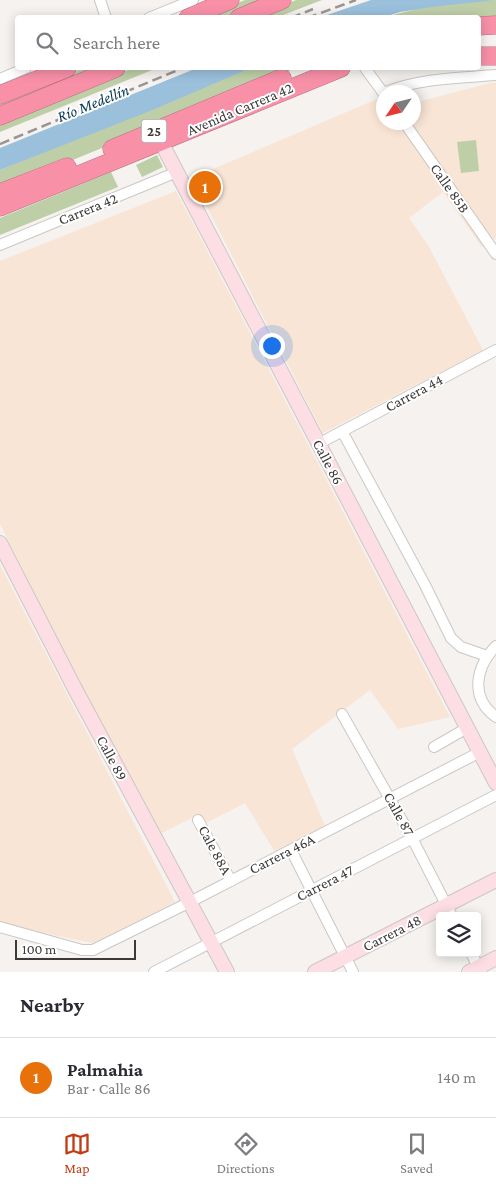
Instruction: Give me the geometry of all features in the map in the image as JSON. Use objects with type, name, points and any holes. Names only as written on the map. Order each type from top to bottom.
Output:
[{"type":"highway","points":[[195,15],[230,0]]},
{"type":"highway","points":[[246,15],[282,0]]},
{"type":"highway","points":[[481,26],[496,25]]},
{"type":"highway","points":[[481,38],[496,37]]},
{"type":"highway","points":[[481,56],[496,56]]},
{"type":"highway","points":[[0,95],[34,70]]},
{"type":"highway","points":[[0,95],[62,70]]},
{"type":"highway","points":[[0,116],[111,70]]},
{"type":"highway","name":"Avenida Carrera 42","points":[[0,194],[302,70]]},
{"type":"highway","name":"Avenida Carrera 42","points":[[0,207],[336,70]]},
{"type":"street","points":[[100,0],[105,15]]},
{"type":"street","points":[[156,15],[193,0]]},
{"type":"street","points":[[0,79],[21,70]]},
{"type":"street","points":[[367,70],[378,85]]},
{"type":"street","points":[[407,85],[420,82],[496,75]]},
{"type":"street","name":"Calle 85B","points":[[410,130],[496,254]]},
{"type":"street","name":"Calle 86","points":[[161,142],[496,783]]},
{"type":"street","name":"Carrera 42","points":[[0,246],[177,172]]},
{"type":"street","name":"Carrera 44","points":[[318,444],[496,350]]},
{"type":"street","points":[[342,431],[425,585],[451,638],[461,647],[486,656]]},
{"type":"street","name":"Calle 89","points":[[0,543],[74,687],[227,972]]},
{"type":"street","points":[[496,646],[486,656],[479,675],[480,692],[486,708],[496,717]]},
{"type":"street","name":"Calle 87","points":[[342,714],[412,838],[449,911]]},
{"type":"street","points":[[434,747],[467,728]]},
{"type":"street","name":"Carrera 46A","points":[[0,927],[82,950],[93,950],[480,752]]},
{"type":"street","name":"Carrera 47","points":[[154,972],[496,795]]},
{"type":"street","name":"Cale 88A","points":[[198,820],[231,881]]},
{"type":"street","points":[[291,850],[353,972]]},
{"type":"street","name":"Carrera 48","points":[[316,972],[345,957],[449,911],[496,880]]},
{"type":"street","points":[[472,957],[476,970],[496,958]]},
{"type":"shaded area","points":[[496,83],[496,238],[482,247],[443,192],[409,218],[428,245],[483,350],[323,433],[192,178],[376,100],[376,130],[421,130],[421,101]]},
{"type":"shaded area","points":[[176,191],[450,717],[398,729],[370,690],[292,749],[325,826],[275,852],[245,803],[204,824],[199,814],[158,835],[0,524],[0,261]]},
{"type":"shaded area","points":[[0,565],[175,902],[93,943],[0,924]]},
{"type":"green space","points":[[245,0],[269,0],[231,15],[210,15]]},
{"type":"green space","points":[[296,0],[322,0],[283,15],[261,15]]},
{"type":"green space","points":[[496,0],[496,20],[481,18],[481,15],[394,15],[439,5]]},
{"type":"green space","points":[[79,70],[98,70],[0,112],[0,102]]},
{"type":"green space","points":[[128,70],[152,70],[0,132],[0,121]]},
{"type":"green space","points":[[246,70],[291,70],[0,190],[0,170]]},
{"type":"green space","points":[[476,140],[479,171],[461,173],[457,142]]},
{"type":"green space","points":[[157,155],[163,167],[142,177],[136,165]]},
{"type":"green space","points":[[111,172],[118,187],[0,235],[0,218]]},
{"type":"water","points":[[371,0],[496,0],[432,7],[390,15],[327,15]]},
{"type":"water","points":[[192,70],[246,70],[150,111],[0,170],[0,148]]},
{"type":"railway","points":[[315,15],[356,0]]},
{"type":"railway","points":[[298,15],[313,9]]},
{"type":"railway","points":[[0,144],[178,70]]},
{"type":"place","name":"Palmahia","points":[[205,187]]},
{"type":"water label","name":"Río Medellín","points":[[93,103]]}]
